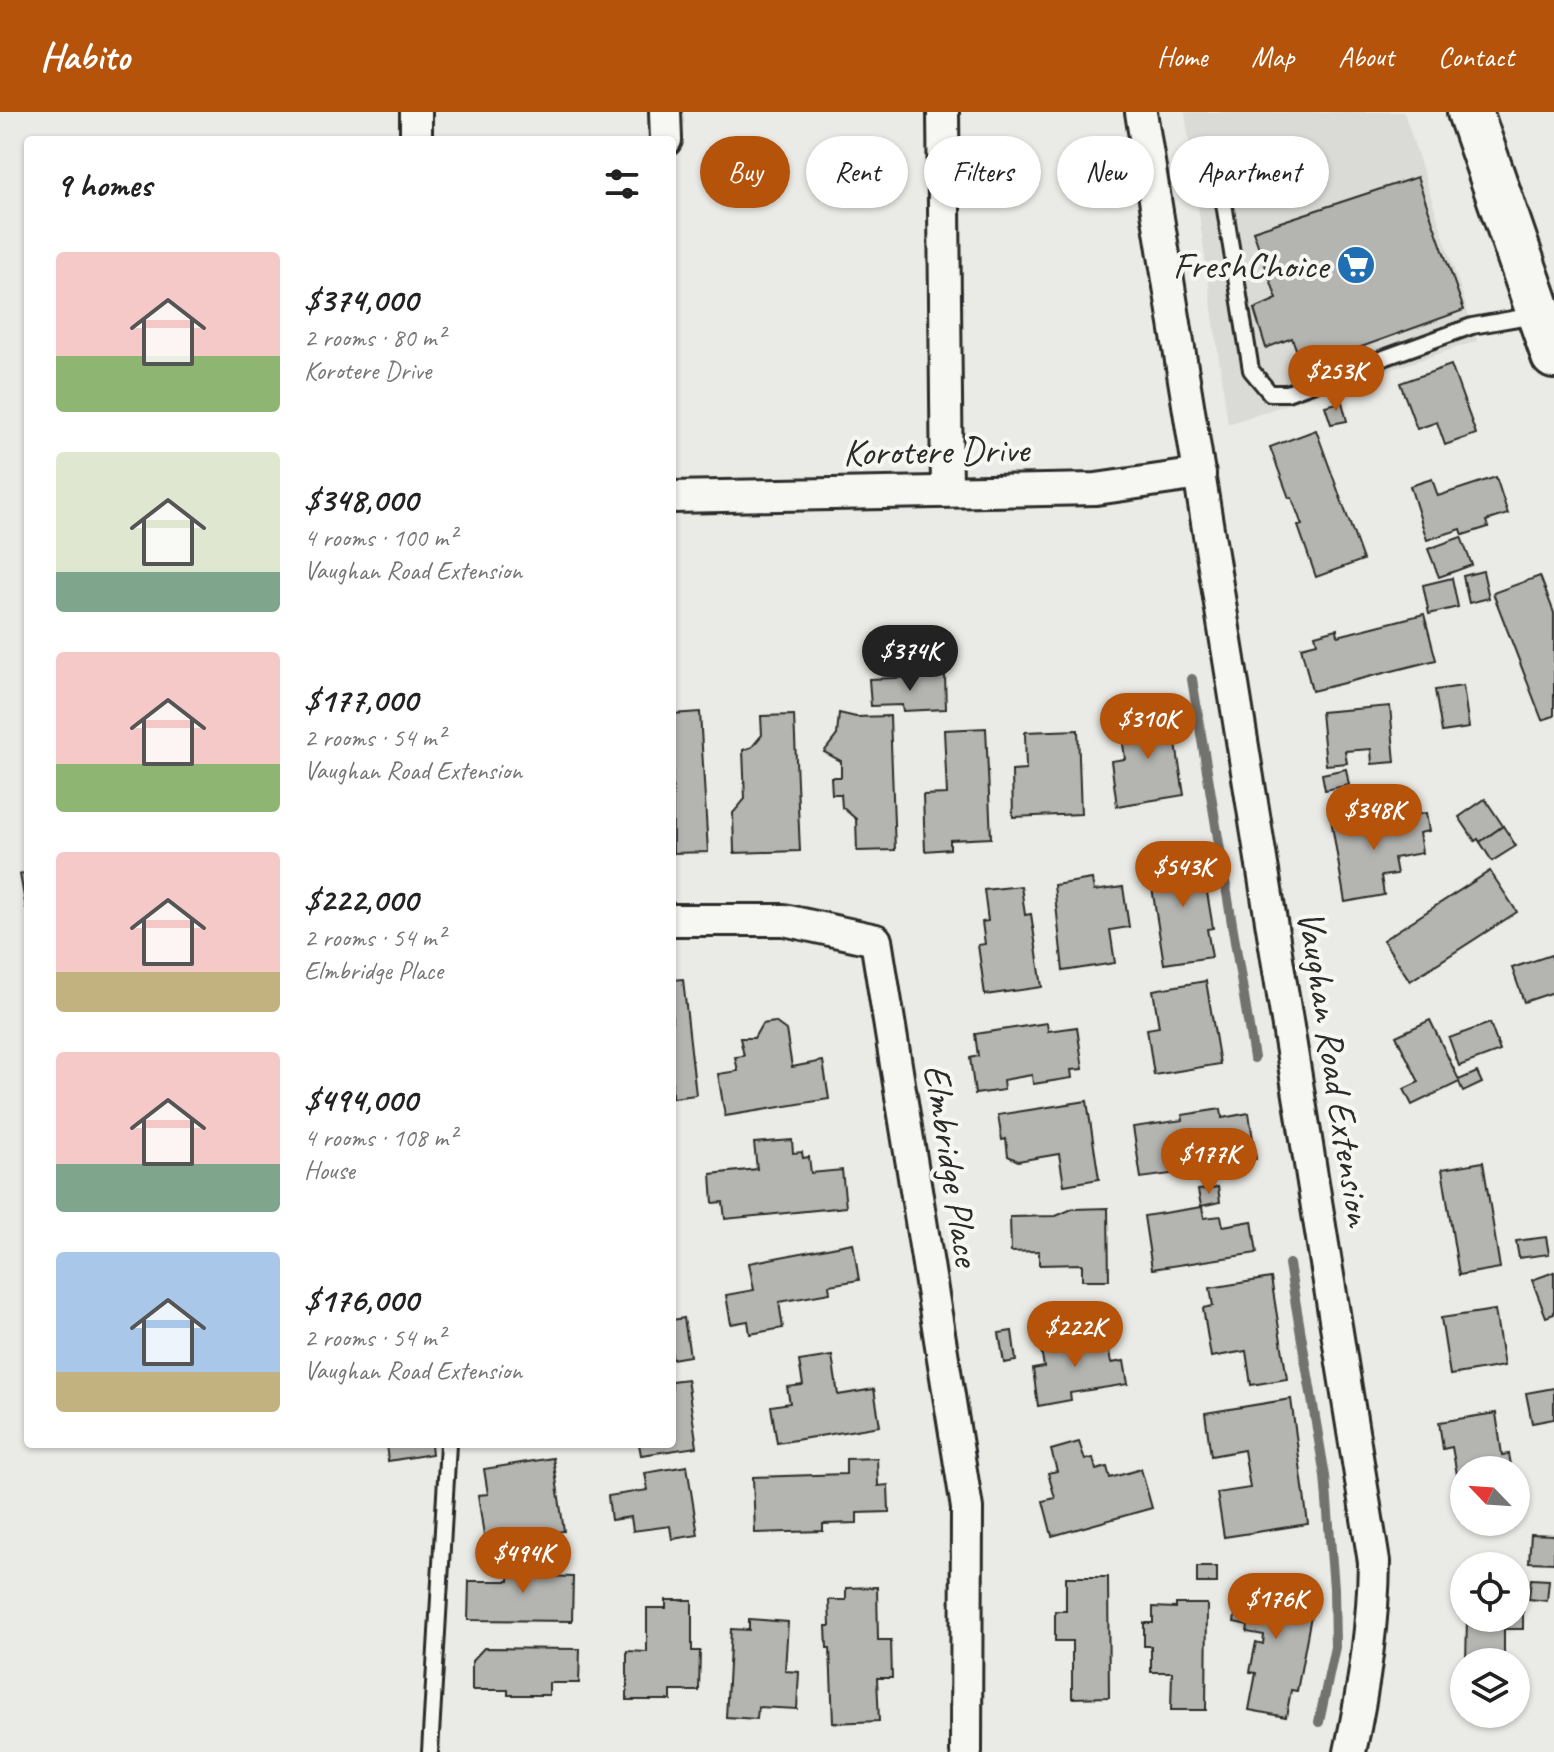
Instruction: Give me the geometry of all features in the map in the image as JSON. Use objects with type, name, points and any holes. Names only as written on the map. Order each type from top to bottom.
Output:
[{"type":"highway","points":[[1470,112],[1554,356]]},
{"type":"street","points":[[416,112],[416,136]]},
{"type":"street","points":[[665,112],[666,136]]},
{"type":"street","points":[[943,112],[947,491]]},
{"type":"street","name":"Vaughan Road Extension","points":[[1141,112],[1374,1562],[1369,1650],[1350,1752]]},
{"type":"street","name":"Korotere Drive","points":[[676,497],[1096,489],[1200,474]]},
{"type":"street","name":"Elmbridge Place","points":[[676,920],[784,920],[876,940],[967,1508],[966,1752]]},
{"type":"lane","points":[[1225,208],[1251,370],[1270,393],[1287,393],[1472,326],[1539,314]]},
{"type":"lane","points":[[430,1752],[448,1448]]},
{"type":"shaded area","points":[[1185,112],[1404,112],[1477,341],[1228,424],[1198,208],[1329,208],[1329,136],[1188,136]]},
{"type":"building","name":"FreshChoice","points":[[1417,177],[1464,310],[1303,368],[1292,338],[1266,348],[1254,309],[1277,299],[1253,231]]},
{"type":"building","points":[[1451,365],[1476,434],[1445,445],[1437,422],[1417,429],[1400,383]]},
{"type":"building","points":[[1342,402],[1347,421],[1331,424],[1325,406]]},
{"type":"building","points":[[1316,430],[1363,560],[1316,577],[1298,526],[1302,525],[1270,447]]},
{"type":"building","points":[[1496,477],[1508,514],[1486,521],[1488,527],[1463,535],[1461,529],[1427,540],[1410,486],[1432,479],[1438,496]]},
{"type":"building","points":[[1461,537],[1472,565],[1439,577],[1428,549]]},
{"type":"building","points":[[1483,571],[1489,598],[1469,603],[1463,576]]},
{"type":"building","points":[[1540,576],[1554,613],[1554,716],[1542,720],[1493,593]]},
{"type":"building","points":[[1452,578],[1458,607],[1429,614],[1423,585]]},
{"type":"building","points":[[1424,614],[1436,660],[1312,691],[1301,647],[1317,643],[1315,635],[1337,629],[1338,636]]},
{"type":"building","points":[[945,676],[946,709],[903,711],[902,705],[871,706],[869,679]]},
{"type":"building","points":[[1463,686],[1469,728],[1442,732],[1435,690]]},
{"type":"building","points":[[1390,706],[1395,762],[1372,764],[1371,749],[1345,751],[1347,763],[1326,765],[1321,712]]},
{"type":"building","points":[[700,712],[708,852],[676,853],[676,714]]},
{"type":"building","points":[[1171,712],[1184,795],[1117,806],[1111,761],[1125,759],[1120,720]]},
{"type":"building","points":[[839,713],[856,717],[890,716],[895,850],[857,851],[856,819],[842,807],[841,794],[832,794],[831,777],[841,777],[841,761],[824,752],[837,735]]},
{"type":"building","points":[[794,715],[800,851],[734,853],[733,813],[745,799],[743,750],[752,747],[762,735],[761,716]]},
{"type":"building","points":[[986,728],[991,838],[950,840],[950,849],[925,851],[923,795],[947,794],[944,730]]},
{"type":"building","points":[[1078,730],[1081,814],[1013,817],[1012,771],[1026,770],[1025,732]]},
{"type":"building","points":[[1346,769],[1349,785],[1325,790],[1322,774]]},
{"type":"building","points":[[1485,799],[1503,826],[1480,842],[1478,839],[1475,841],[1459,817]]},
{"type":"building","points":[[1426,813],[1429,831],[1419,833],[1422,853],[1394,858],[1397,874],[1381,876],[1384,895],[1345,902],[1331,819],[1350,816],[1352,826]]},
{"type":"building","points":[[1503,826],[1516,846],[1492,861],[1480,842]]},
{"type":"building","points":[[1200,851],[1213,928],[1207,929],[1212,957],[1164,964],[1151,881],[1164,879],[1160,858]]},
{"type":"building","points":[[1490,871],[1517,912],[1410,981],[1383,940]]},
{"type":"building","points":[[24,873],[24,897],[20,874]]},
{"type":"building","points":[[1092,879],[1094,891],[1123,887],[1129,927],[1110,930],[1115,963],[1063,971],[1054,885]]},
{"type":"building","points":[[1021,886],[1025,915],[1031,914],[1042,987],[985,995],[978,945],[985,944],[982,922],[988,921],[984,890]]},
{"type":"building","points":[[1551,955],[1554,992],[1524,1002],[1512,968]]},
{"type":"building","points":[[683,979],[696,1095],[676,1098],[676,980]]},
{"type":"building","points":[[1206,981],[1220,1064],[1154,1075],[1147,1029],[1159,1027],[1153,990]]},
{"type":"building","points":[[1430,1020],[1459,1080],[1477,1072],[1482,1083],[1463,1092],[1459,1082],[1412,1105],[1404,1089],[1419,1082],[1396,1036]]},
{"type":"building","points":[[775,1022],[786,1030],[792,1067],[823,1061],[829,1099],[725,1116],[718,1074],[738,1071],[735,1057],[744,1056],[740,1038],[754,1038],[762,1024]]},
{"type":"building","points":[[1047,1023],[1048,1031],[1077,1027],[1083,1069],[1071,1070],[1072,1078],[1033,1084],[1032,1075],[1003,1080],[1004,1090],[975,1094],[970,1058],[978,1056],[975,1034]]},
{"type":"building","points":[[1490,1023],[1500,1051],[1459,1066],[1449,1038]]},
{"type":"building","points":[[1087,1101],[1099,1179],[1064,1185],[1059,1154],[1018,1161],[1008,1156],[998,1115]]},
{"type":"building","points":[[1221,1109],[1222,1118],[1249,1113],[1256,1159],[1225,1164],[1227,1173],[1201,1176],[1200,1170],[1141,1178],[1133,1127],[1183,1120],[1182,1115]]},
{"type":"building","points":[[792,1140],[793,1153],[802,1152],[803,1158],[809,1157],[811,1173],[842,1170],[846,1207],[725,1219],[723,1202],[713,1203],[711,1174],[757,1169],[754,1143]]},
{"type":"building","points":[[1483,1162],[1500,1268],[1459,1275],[1442,1169]]},
{"type":"building","points":[[1218,1187],[1220,1202],[1201,1206],[1198,1190]]},
{"type":"building","points":[[1202,1207],[1204,1218],[1221,1216],[1223,1226],[1252,1221],[1257,1253],[1152,1269],[1144,1216]]},
{"type":"building","points":[[1108,1208],[1109,1280],[1082,1280],[1082,1264],[1039,1265],[1039,1251],[1011,1252],[1010,1217],[1056,1216],[1072,1209]]},
{"type":"building","points":[[1546,1237],[1549,1254],[1519,1258],[1516,1241]]},
{"type":"building","points":[[853,1243],[859,1280],[829,1285],[830,1293],[779,1302],[783,1328],[750,1334],[748,1321],[731,1324],[726,1295],[754,1290],[749,1263]]},
{"type":"building","points":[[1554,1272],[1554,1314],[1546,1317],[1532,1280]]},
{"type":"building","points":[[1271,1278],[1287,1379],[1251,1385],[1246,1351],[1211,1357],[1203,1308],[1213,1306],[1210,1288]]},
{"type":"building","points":[[1495,1310],[1504,1366],[1450,1375],[1441,1318]]},
{"type":"building","points":[[684,1318],[690,1356],[676,1358],[676,1319]]},
{"type":"building","points":[[1077,1328],[1079,1345],[1107,1341],[1111,1363],[1124,1361],[1128,1384],[1070,1393],[1071,1400],[1038,1406],[1033,1369],[1044,1367],[1041,1349],[1052,1347],[1050,1333]]},
{"type":"building","points":[[1012,1331],[1016,1361],[1004,1363],[999,1333]]},
{"type":"building","points":[[832,1356],[838,1395],[874,1389],[880,1426],[777,1443],[771,1406],[790,1403],[787,1387],[803,1385],[799,1361]]},
{"type":"building","points":[[687,1379],[697,1447],[641,1455],[640,1448],[676,1448],[676,1380]]},
{"type":"building","points":[[1554,1388],[1554,1419],[1532,1423],[1526,1393]]},
{"type":"building","points":[[1291,1399],[1308,1524],[1224,1537],[1217,1493],[1250,1488],[1244,1450],[1211,1456],[1205,1413]]},
{"type":"building","points":[[1496,1413],[1502,1455],[1509,1456],[1454,1456],[1452,1447],[1443,1449],[1439,1422]]},
{"type":"building","points":[[1079,1442],[1085,1460],[1093,1458],[1096,1470],[1107,1467],[1110,1478],[1141,1469],[1152,1508],[1052,1536],[1043,1501],[1055,1498],[1048,1473],[1057,1471],[1051,1450]]},
{"type":"building","points":[[386,1448],[431,1448],[432,1454],[388,1461]]},
{"type":"building","points":[[553,1458],[564,1531],[485,1543],[478,1495],[488,1494],[484,1469]]},
{"type":"building","points":[[877,1458],[878,1486],[888,1485],[889,1512],[857,1513],[857,1523],[823,1524],[823,1531],[755,1533],[753,1477],[846,1474],[846,1459]]},
{"type":"building","points":[[687,1466],[698,1535],[672,1539],[670,1526],[633,1531],[631,1517],[611,1520],[608,1496],[648,1490],[645,1473]]},
{"type":"building","points":[[1531,1534],[1554,1535],[1554,1563],[1530,1562]]},
{"type":"building","points":[[510,1558],[548,1558],[548,1576],[573,1577],[572,1621],[468,1620],[469,1581],[509,1581]]},
{"type":"building","points":[[1197,1567],[1217,1567],[1217,1583],[1197,1583]]},
{"type":"building","points":[[1066,1577],[1108,1577],[1109,1697],[1072,1698],[1072,1641],[1055,1641],[1055,1611],[1066,1611]]},
{"type":"building","points":[[1531,1579],[1549,1580],[1547,1601],[1530,1599]]},
{"type":"building","points":[[1266,1580],[1316,1589],[1297,1691],[1291,1690],[1286,1717],[1249,1710],[1256,1673],[1250,1672],[1256,1642],[1263,1644],[1264,1635],[1247,1632],[1248,1625],[1234,1622],[1240,1587],[1264,1592]]},
{"type":"building","points":[[877,1587],[878,1640],[891,1640],[892,1678],[877,1678],[879,1721],[833,1723],[830,1648],[827,1648],[826,1626],[830,1626],[829,1600],[846,1600],[846,1588]]},
{"type":"building","points":[[666,1600],[692,1600],[692,1651],[700,1651],[699,1691],[671,1691],[671,1700],[627,1700],[627,1651],[647,1652],[647,1608],[666,1608]]},
{"type":"building","points":[[1176,1604],[1207,1604],[1206,1710],[1171,1710],[1172,1672],[1151,1672],[1151,1646],[1144,1646],[1144,1623],[1153,1623],[1153,1607],[1176,1608]]},
{"type":"building","points":[[749,1619],[788,1622],[785,1671],[799,1672],[797,1709],[758,1707],[757,1719],[726,1717],[731,1629],[749,1630]]},
{"type":"building","points":[[1467,1632],[1504,1632],[1504,1648],[1466,1648]]},
{"type":"building","points":[[484,1648],[580,1649],[579,1683],[549,1683],[549,1695],[508,1695],[508,1690],[472,1690],[472,1661]]},
{"type":"waterway","points":[[1192,679],[1254,1058]]},
{"type":"waterway","points":[[1289,1264],[1325,1476],[1334,1588],[1335,1647],[1319,1722]]},
{"type":"place","name":"FreshChoice","points":[[1356,265]]}]
